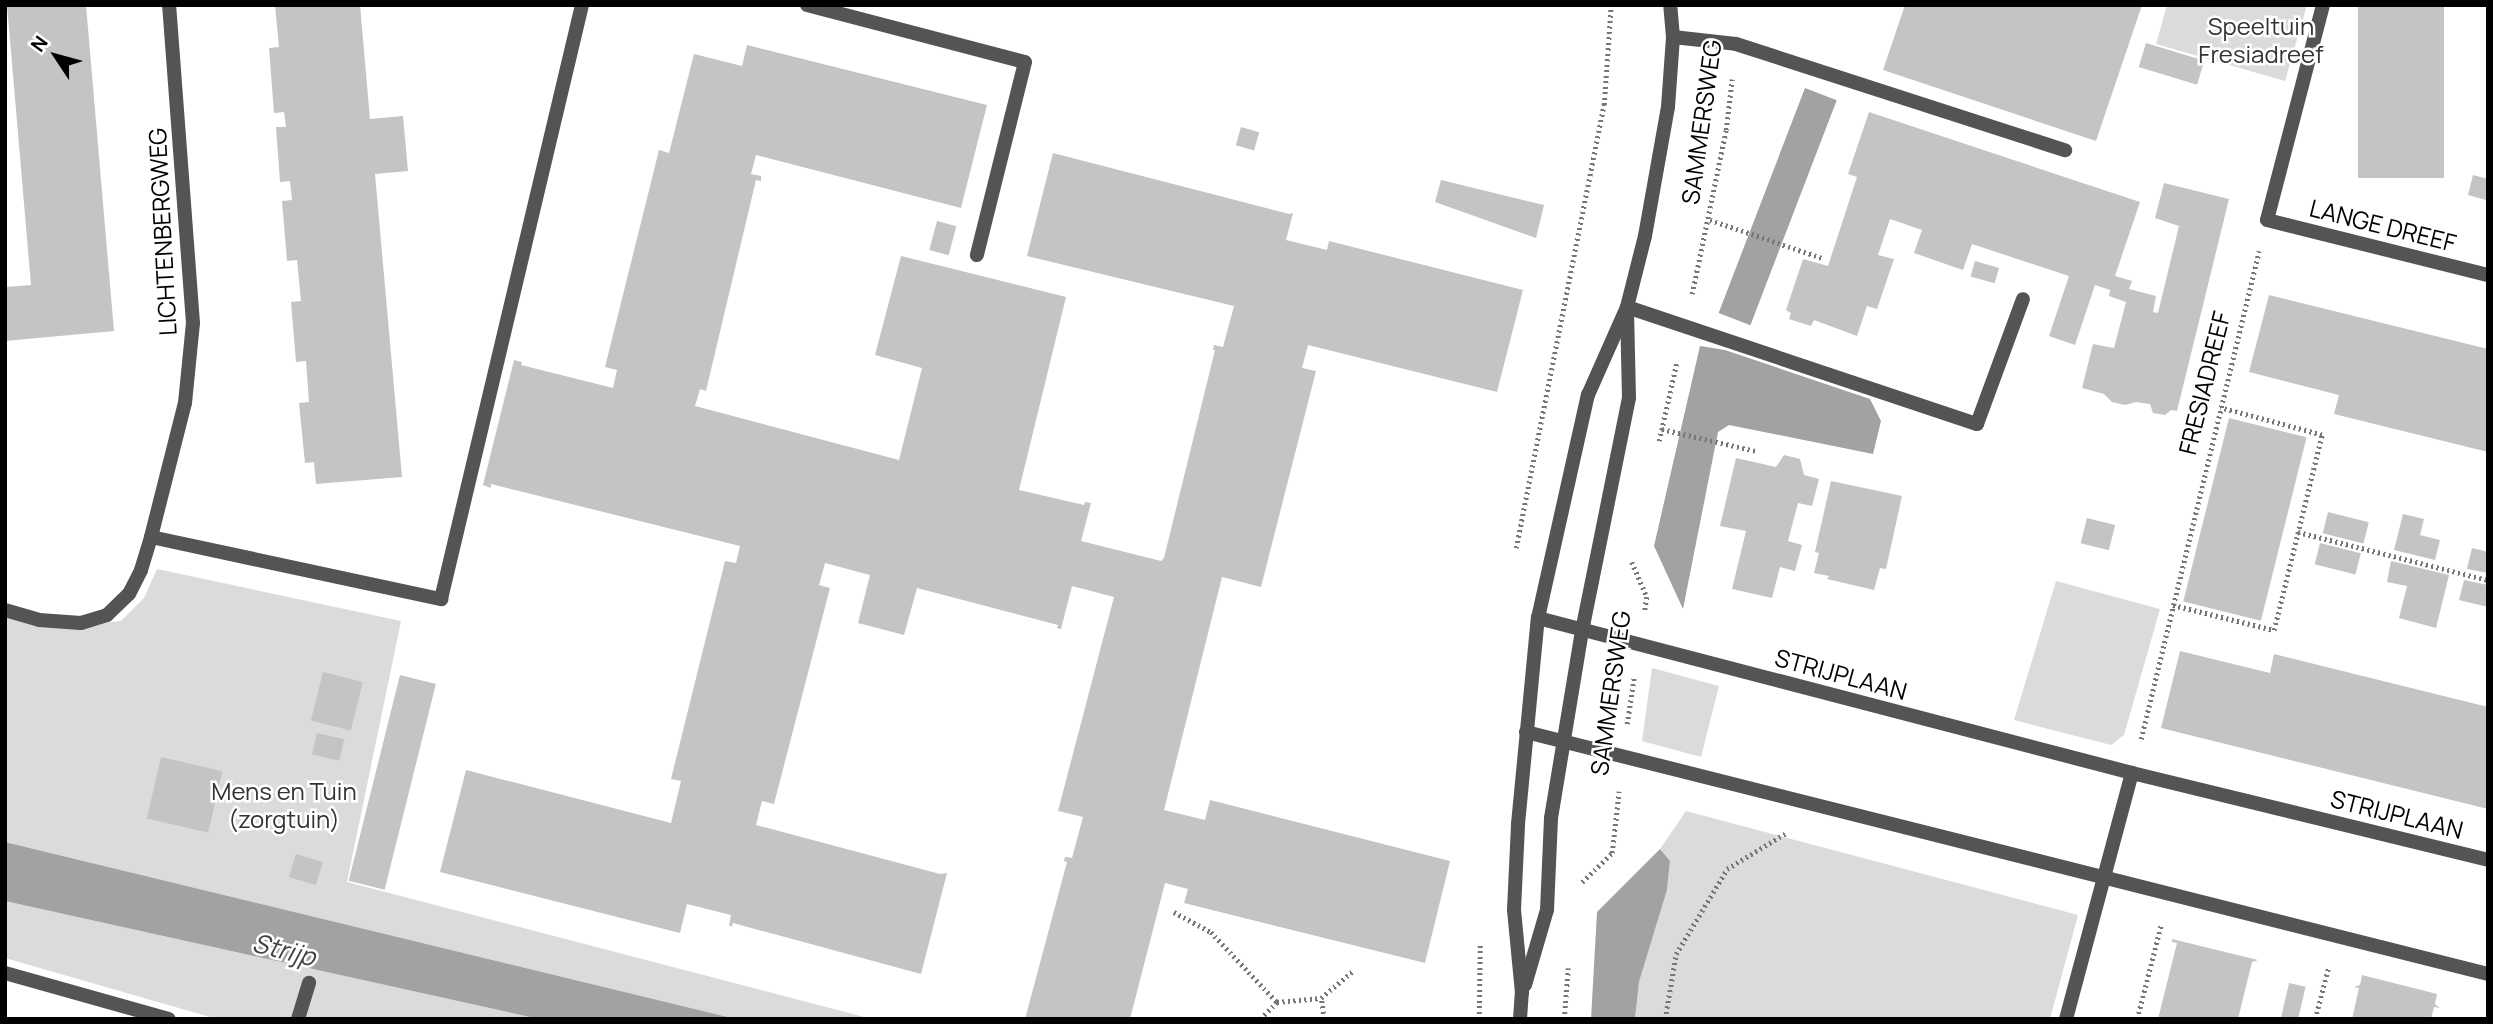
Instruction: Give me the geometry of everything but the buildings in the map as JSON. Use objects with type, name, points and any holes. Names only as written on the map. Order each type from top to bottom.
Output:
[{"type":"street","name":"LICHTENBERGWEG","points":[[5,610],[39,620],[81,623],[107,615],[129,594],[141,570],[152,537],[185,402],[193,324],[169,5]]},
{"type":"street","points":[[152,537],[440,599],[582,5]]},
{"type":"street","points":[[807,5],[1025,62],[977,255]]},
{"type":"street","name":"SAMMERSWEG","points":[[1520,1019],[1522,993],[1514,910],[1526,732],[1538,618],[1588,395],[1627,307],[1645,236],[1668,107],[1673,37],[1670,5]]},
{"type":"street","points":[[2267,220],[2323,5]]},
{"type":"street","points":[[1673,37],[1736,44],[2065,150]]},
{"type":"street","name":"LANGE DREEF","points":[[2267,220],[2488,275]]},
{"type":"street","points":[[1627,307],[1977,424],[2024,299]]},
{"type":"street","name":"SAMMERSWEG","points":[[1522,993],[1547,910],[1551,818],[1563,743],[1582,631],[1629,398],[1627,307]]},
{"type":"street","name":"STRIJPLAAN","points":[[1538,618],[2132,773],[2488,860]]},
{"type":"street","points":[[1526,732],[2488,974]]},
{"type":"street","points":[[2066,1019],[2132,773]]},
{"type":"street","points":[[5,973],[169,1019]]},
{"type":"street","points":[[298,1019],[309,983]]},
{"type":"path","name":"SAMMERSWEG","points":[[1658,442],[1710,220],[1726,130],[1736,44]]},
{"type":"path","points":[[1710,220],[1822,258]]},
{"type":"path","name":"FRESIADREEF","points":[[2132,773],[2267,220]]},
{"type":"path","points":[[2173,605],[2274,629],[2322,435],[2221,408]]},
{"type":"path","points":[[1661,429],[1756,451]]},
{"type":"path","points":[[2298,532],[2488,580]]},
{"type":"path","name":"SAMMERSWEG","points":[[1575,890],[1612,853],[1622,758],[1647,597],[1632,561],[1635,548]]},
{"type":"path","points":[[1665,1019],[1676,954],[1727,869],[1826,808]]},
{"type":"path","points":[[2137,1019],[2169,894]]},
{"type":"path","points":[[1174,912],[1211,932],[1277,1002]]},
{"type":"path","points":[[2315,1019],[2336,936]]},
{"type":"path","points":[[1564,1019],[1570,954]]},
{"type":"path","points":[[1260,1019],[1277,1002],[1321,998],[1353,971]]},
{"type":"path","points":[[1321,998],[1324,1019]]},
{"type":"green space","name":"Speeltuin Fresiadreef","points":[[2167,5],[2307,5],[2285,81],[2156,44]]},
{"type":"green space","name":"Mens en Tuin (zorgtuin)","points":[[157,569],[401,621],[347,882],[872,1019],[736,1019],[5,842],[5,616],[54,628],[121,621],[144,598]]},
{"type":"green space","points":[[2056,581],[2160,609],[2124,735],[2111,745],[2014,720]]},
{"type":"green space","points":[[1652,668],[1719,686],[1701,757],[1642,741]]},
{"type":"green space","points":[[1686,811],[2078,915],[2050,1019],[1635,1019],[1639,982],[1667,890],[1670,862],[1660,849]]},
{"type":"green space","points":[[5,901],[539,1019],[217,1019],[5,958]]},
{"type":"water","points":[[1805,88],[1837,100],[1750,325],[1719,313]]},
{"type":"water","points":[[1700,346],[1725,350],[1870,399],[1881,421],[1873,454],[1729,425],[1718,432],[1683,609],[1654,546]]},
{"type":"water","name":"Strijp","points":[[5,842],[736,1019],[539,1019],[5,901]]},
{"type":"water","points":[[1660,849],[1670,861],[1667,890],[1639,982],[1635,1019],[1591,1019],[1597,912]]}]
